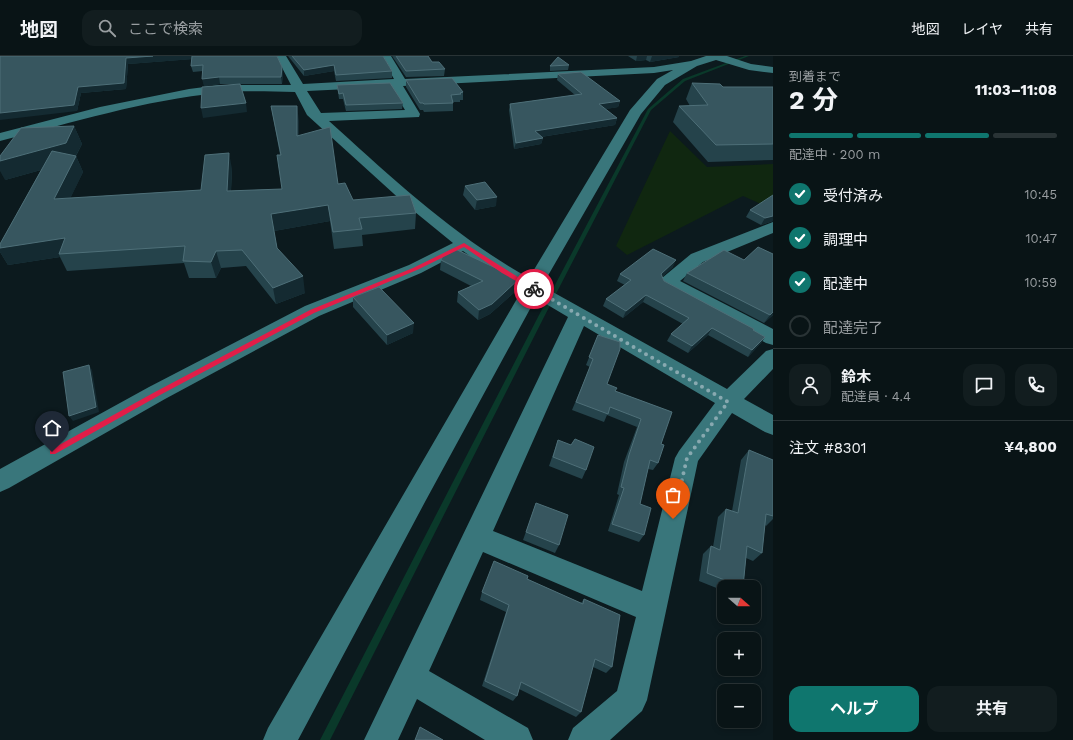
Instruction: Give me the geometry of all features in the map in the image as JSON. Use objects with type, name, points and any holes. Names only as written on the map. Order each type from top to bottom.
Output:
[{"type":"street","points":[[281,56],[312,112],[410,200],[464,244],[504,272],[728,402],[773,426]]},
{"type":"street","points":[[318,117],[414,114],[386,57]]},
{"type":"street","points":[[0,137],[87,114],[189,93],[220,89],[298,88],[654,70],[693,64],[720,57],[749,67],[773,70]]},
{"type":"street","points":[[583,62],[592,73]]},
{"type":"street","points":[[280,740],[417,492],[536,290],[635,113],[661,82],[693,64]]},
{"type":"street","points":[[773,227],[697,258],[668,282],[773,338]]},
{"type":"street","points":[[0,481],[157,393],[312,311],[415,269],[464,244]]},
{"type":"street","points":[[381,740],[477,537],[573,312]]},
{"type":"street","points":[[585,740],[631,700],[687,458],[728,402],[773,356]]},
{"type":"street","points":[[477,537],[652,609]]},
{"type":"street","points":[[410,677],[516,740]]},
{"type":"green space","points":[[670,131],[707,167],[773,164],[773,198],[761,204],[743,196],[627,255],[616,246]]},
{"type":"building","points":[[0,56],[153,56],[126,58],[124,83],[78,87],[74,105],[0,113]]},
{"type":"building","points":[[192,56],[277,56],[282,67],[281,77],[219,77],[202,79],[203,65],[191,66]]},
{"type":"building","points":[[292,56],[383,56],[392,71],[336,75],[334,65],[304,70]]},
{"type":"building","points":[[396,56],[428,56],[432,62],[439,62],[445,69],[406,71]]},
{"type":"building","points":[[558,57],[569,65],[550,66]]},
{"type":"building","points":[[581,72],[620,101],[599,104],[617,118],[535,131],[543,138],[516,143],[510,104],[582,94],[558,74]]},
{"type":"building","points":[[452,78],[463,92],[460,93],[461,94],[451,95],[453,103],[420,103],[406,80]]},
{"type":"building","points":[[390,83],[403,103],[346,105],[343,93],[339,94],[337,85]]},
{"type":"building","points":[[692,83],[720,84],[723,87],[773,87],[773,144],[716,145],[679,106],[708,105]]},
{"type":"building","points":[[240,84],[246,103],[201,108],[202,87]]},
{"type":"building","points":[[271,106],[297,106],[297,136],[330,127],[338,184],[345,183],[353,200],[410,195],[416,213],[359,218],[362,229],[333,232],[328,205],[271,214],[277,248],[303,276],[273,288],[242,250],[216,251],[211,262],[183,261],[185,246],[59,254],[65,238],[0,248],[0,244],[52,151],[76,156],[54,199],[201,190],[205,155],[229,153],[227,191],[282,189],[277,155],[281,155]]},
{"type":"building","points":[[74,126],[66,143],[0,161],[0,156],[21,128]]},
{"type":"building","points":[[485,182],[497,197],[477,200],[465,186]]},
{"type":"building","points":[[773,195],[773,216],[765,218],[750,210]]},
{"type":"building","points":[[758,247],[773,254],[773,312],[770,315],[687,273],[724,250],[744,260]]},
{"type":"building","points":[[453,248],[519,279],[492,304],[479,310],[458,292],[483,281],[441,260],[444,253]]},
{"type":"building","points":[[653,249],[676,260],[661,274],[664,281],[754,329],[753,330],[765,337],[752,350],[712,328],[692,346],[671,334],[689,318],[646,295],[626,311],[606,299],[631,280],[620,274]]},
{"type":"building","points":[[379,287],[414,323],[387,335],[353,297]]},
{"type":"building","points":[[598,335],[620,342],[620,349],[607,384],[617,388],[615,391],[672,412],[661,444],[664,445],[658,463],[650,460],[640,504],[651,508],[644,535],[612,524],[624,488],[621,487],[629,455],[641,419],[610,407],[608,414],[576,402],[593,359],[589,357]]},
{"type":"building","points":[[89,365],[96,407],[69,416],[63,372]]},
{"type":"building","points":[[575,439],[594,447],[586,470],[553,457],[558,440],[571,445]]},
{"type":"building","points":[[749,450],[773,460],[773,516],[766,514],[762,553],[747,546],[744,580],[724,580],[707,573],[711,546],[720,550],[726,509],[738,513]]},
{"type":"building","points":[[536,503],[568,515],[559,545],[526,532]]},
{"type":"building","points":[[494,561],[528,576],[527,579],[583,604],[584,599],[620,615],[612,667],[595,659],[581,712],[521,682],[517,696],[485,681],[509,605],[482,592]]},
{"type":"building","points":[[420,727],[443,740],[415,740]]},
{"type":"waterway","points":[[325,740],[541,317],[650,109],[684,80],[748,56]]},
{"type":"way so far","points":[[534,289],[728,402],[687,458],[673,519]]},
{"type":"route","points":[[52,452],[157,393],[312,311],[415,269],[464,244],[504,272],[534,289]]}]
